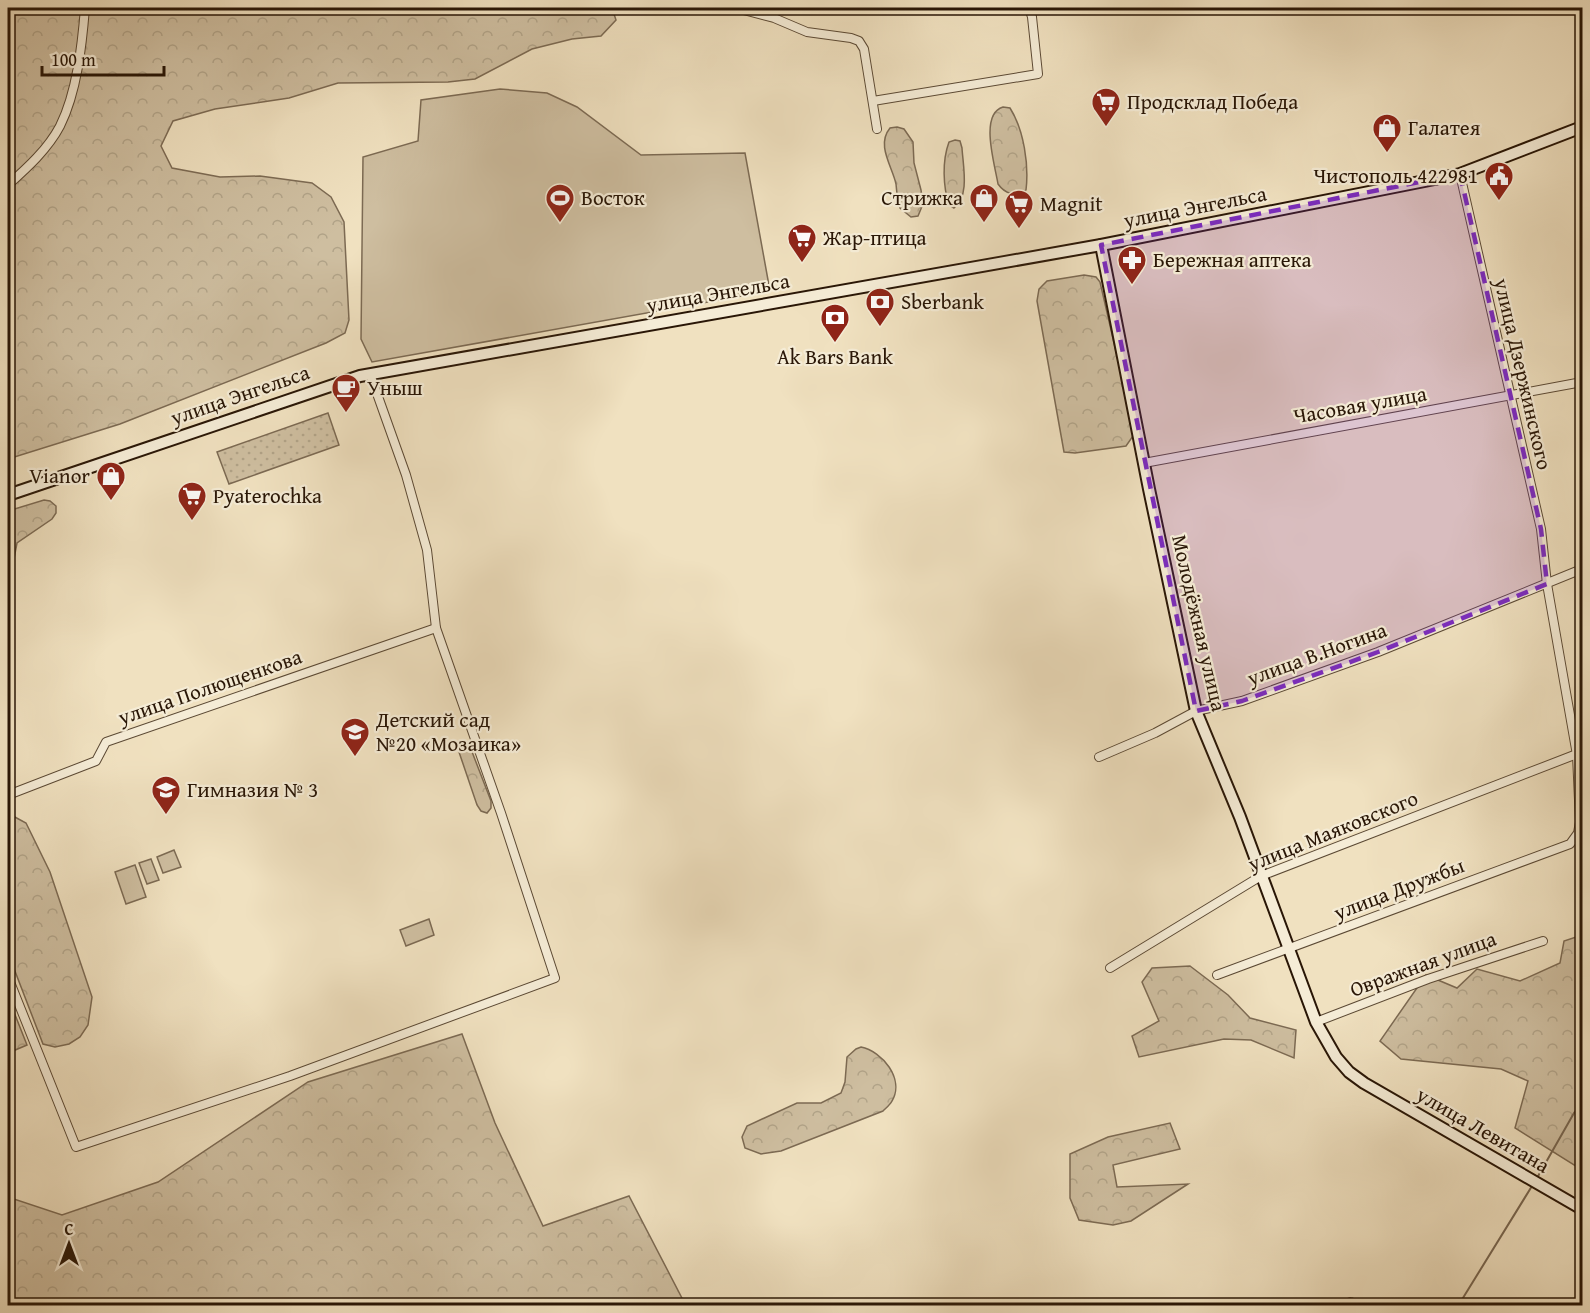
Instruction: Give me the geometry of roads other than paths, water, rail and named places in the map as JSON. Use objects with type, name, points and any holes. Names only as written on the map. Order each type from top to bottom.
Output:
[{"type":"main road","name":"улица Энгельса","points":[[8,495],[239,415],[370,374],[1101,245],[1460,174],[1582,127]]},
{"type":"main road","name":"Молодёжная улица","points":[[1101,245],[1196,711],[1240,817],[1316,1022],[1336,1057],[1364,1083]]},
{"type":"main road","name":"улица Левитана","points":[[1364,1083],[1582,1209]]},
{"type":"street","points":[[8,185],[31,164],[59,127],[75,78],[83,38],[85,8]]},
{"type":"street","points":[[736,8],[774,18],[807,32],[859,41],[864,48],[877,129]]},
{"type":"street","points":[[873,101],[1038,74],[1029,8]]},
{"type":"street","name":"улица Дзержинского","points":[[1460,174],[1541,529],[1547,584],[1580,754],[1580,822]]},
{"type":"street","points":[[8,977],[76,1147],[290,1076],[555,978],[501,813],[436,628],[427,550],[406,475],[370,374]]},
{"type":"street","name":"Часовая улица","points":[[1144,463],[1582,382]]},
{"type":"street","name":"улица В.Ногина","points":[[1100,758],[1196,711],[1242,701],[1378,652],[1582,568]]},
{"type":"street","name":"улица Полющенкова","points":[[8,795],[96,761],[106,741],[436,628]]},
{"type":"street","name":"улица Маяковского","points":[[1110,968],[1261,876],[1580,754]]},
{"type":"street","name":"улица Дружбы","points":[[1217,975],[1288,951],[1570,844],[1578,833],[1580,822]]},
{"type":"street","name":"Овражная улица","points":[[1316,1022],[1428,979],[1543,941]]},
{"type":"street","points":[[1341,1305],[1351,1302]]},
{"type":"waterway","points":[[1537,1178],[1574,1113],[1582,1104]]},
{"type":"waterway","points":[[1458,1306],[1532,1186]]},
{"type":"place","name":"Продсклад Победа","points":[[1106,128]]},
{"type":"place","name":"Галатея","points":[[1387,154]]},
{"type":"place","name":"Чистополь 422981","points":[[1499,202]]},
{"type":"place","name":"Восток","points":[[560,224]]},
{"type":"place","name":"Стрижка","points":[[984,224]]},
{"type":"place","name":"Magnit","points":[[1019,230]]},
{"type":"place","name":"Жар-птица","points":[[802,264]]},
{"type":"place","name":"Бережная аптека","points":[[1132,286]]},
{"type":"place","name":"Sberbank","points":[[880,328]]},
{"type":"place","name":"Ak Bars Bank","points":[[835,344]]},
{"type":"place","name":"Уныш","points":[[346,414]]},
{"type":"place","name":"Vianor","points":[[111,502]]},
{"type":"place","name":"Pyaterochka","points":[[192,522]]},
{"type":"place","name":"Детский сад №20 «Мозаика»","points":[[355,758]]},
{"type":"place","name":"Гимназия № 3","points":[[166,816]]}]
